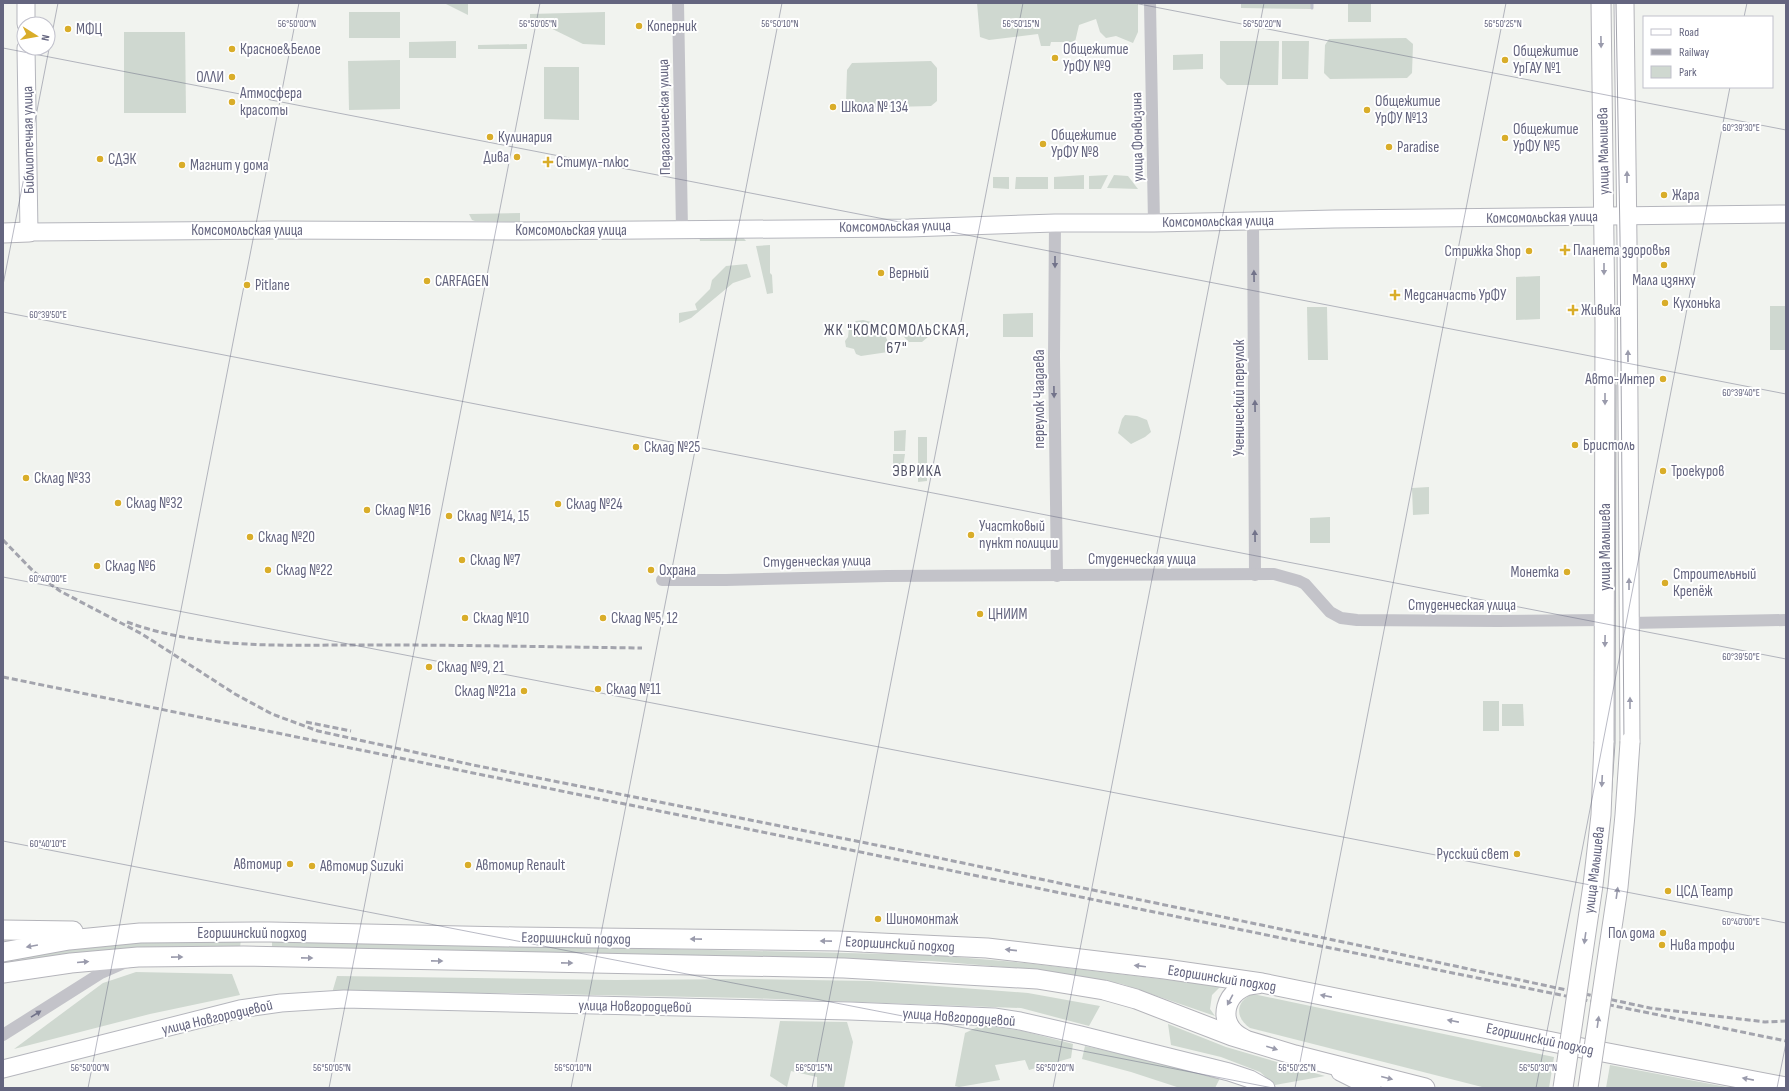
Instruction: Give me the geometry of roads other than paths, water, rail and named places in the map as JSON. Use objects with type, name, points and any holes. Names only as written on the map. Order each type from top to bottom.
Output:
[{"type":"main road","points":[[26,3],[26,16]]},
{"type":"main road","name":"улица Малышева","points":[[1563,1088],[1593,885],[1601,814],[1604,742],[1606,620],[1604,216],[1601,3]]},
{"type":"main road","name":"улица Малышева","points":[[1588,1088],[1618,888],[1630,742],[1627,216],[1624,3]]},
{"type":"main road","name":"Библиотечная улица","points":[[26,56],[29,232]]},
{"type":"main road","name":"Комсомольская улица","points":[[3,232],[682,230],[821,227],[909,228],[1055,223],[1154,223],[1253,220],[1786,214]]},
{"type":"main road","points":[[3,930],[140,933]]},
{"type":"main road","name":"Егоршинский подход","points":[[3,952],[69,940],[140,933],[270,932],[892,942],[1028,952],[1262,983],[1582,1048],[1786,1086]]},
{"type":"main road","name":"Егоршинский подход","points":[[3,973],[71,963],[138,957],[244,956],[569,964],[721,965],[844,968],[1037,979],[1104,990],[1136,999],[1222,1033],[1295,1055],[1425,1088]]},
{"type":"main road","points":[[1249,1041],[1232,1030],[1226,1018],[1226,1007],[1232,994],[1238,989],[1250,984],[1262,983]]},
{"type":"main road","name":"улица Новгородцевой","points":[[3,1069],[240,1009],[281,1003],[344,1000],[850,1011],[994,1017],[1075,1033],[1229,1072],[1250,1079],[1266,1088]]},
{"type":"main road","points":[[1295,1055],[1352,1077],[1372,1088]]},
{"type":"street","name":"Педагогическая улица","points":[[678,3],[682,230]]},
{"type":"street","name":"улица Фонвизина","points":[[1150,3],[1154,223]]},
{"type":"street","name":"Ученический переулок","points":[[1253,220],[1255,575]]},
{"type":"street","name":"переулок Чаадаева","points":[[1055,223],[1054,357],[1057,576]]},
{"type":"street","name":"Студенческая улица","points":[[662,580],[887,576],[1274,574],[1300,581],[1305,584],[1330,612],[1341,618],[1498,621],[1606,620]]},
{"type":"street","points":[[1630,623],[1786,620]]},
{"type":"street","points":[[3,1034],[101,973],[138,957]]},
{"type":"waterway","points":[[1312,3],[1312,8]]},
{"type":"tram line","points":[[1580,1088],[1611,887],[1619,815],[1624,743],[1620,237],[1616,3]]},
{"type":"tram line","points":[[1572,1088],[1602,886],[1610,815],[1615,743],[1616,385]]},
{"type":"railway","points":[[3,540],[34,572],[60,591],[142,634],[235,694],[272,714],[318,731],[473,765],[881,846],[1348,943],[1650,1008],[1765,1022],[1786,1021]]},
{"type":"railway","points":[[127,622],[158,632],[189,638],[253,644],[642,648]]},
{"type":"railway","points":[[3,677],[1786,1041]]},
{"type":"railway","points":[[306,722],[351,731]]},
{"type":"place","name":"Коперник","points":[[639,26]]},
{"type":"place","name":"МФЦ","points":[[68,29]]},
{"type":"place","name":"Красное&Белое","points":[[232,49]]},
{"type":"place","name":"Общежитие УрФУ №9","points":[[1055,58]]},
{"type":"place","name":"Общежитие УрГАУ №1","points":[[1505,60]]},
{"type":"place","name":"ОЛЛИ","points":[[232,77]]},
{"type":"place","name":"Атмосфера красоты","points":[[232,102]]},
{"type":"place","name":"Школа № 134","points":[[833,107]]},
{"type":"place","name":"Общежитие УрФУ №13","points":[[1367,110]]},
{"type":"place","name":"Кулинария","points":[[490,137]]},
{"type":"place","name":"Общежитие УрФУ №5","points":[[1505,138]]},
{"type":"place","name":"Общежитие УрФУ №8","points":[[1043,144]]},
{"type":"place","name":"Paradise","points":[[1389,147]]},
{"type":"place","name":"Дива","points":[[517,157]]},
{"type":"place","name":"СДЭК","points":[[100,159]]},
{"type":"place","name":"Стимул-плюс","points":[[548,162]]},
{"type":"place","name":"Магнит у дома","points":[[182,165]]},
{"type":"place","name":"Жара","points":[[1664,195]]},
{"type":"place","name":"Планета здоровья","points":[[1565,250]]},
{"type":"place","name":"Стрижка Shop","points":[[1529,251]]},
{"type":"place","name":"Мала цзянху","points":[[1664,265]]},
{"type":"place","name":"Верный","points":[[881,273]]},
{"type":"place","name":"CARFAGEN","points":[[427,281]]},
{"type":"place","name":"Pitlane","points":[[247,285]]},
{"type":"place","name":"Медсанчасть УрФУ","points":[[1395,295]]},
{"type":"place","name":"Кухонька","points":[[1665,303]]},
{"type":"place","name":"Живика","points":[[1573,310]]},
{"type":"place","name":"Авто-Интер","points":[[1663,379]]},
{"type":"place","name":"Бристоль","points":[[1575,445]]},
{"type":"place","name":"Склад №25","points":[[636,447]]},
{"type":"place","name":"Троекуров","points":[[1663,471]]},
{"type":"place","name":"Склад №33","points":[[26,478]]},
{"type":"place","name":"Склад №32","points":[[118,503]]},
{"type":"place","name":"Склад №24","points":[[558,504]]},
{"type":"place","name":"Склад №16","points":[[367,510]]},
{"type":"place","name":"Склад №14, 15","points":[[449,516]]},
{"type":"place","name":"Участковый пункт полиции","points":[[971,535]]},
{"type":"place","name":"Склад №20","points":[[250,537]]},
{"type":"place","name":"Склад №7","points":[[462,560]]},
{"type":"place","name":"Склад №6","points":[[97,566]]},
{"type":"place","name":"Склад №22","points":[[268,570]]},
{"type":"place","name":"Охрана","points":[[651,570]]},
{"type":"place","name":"Монетка","points":[[1567,572]]},
{"type":"place","name":"Строительный Крепёж","points":[[1665,583]]},
{"type":"place","name":"ЦНИИМ","points":[[980,614]]},
{"type":"place","name":"Склад №10","points":[[465,618]]},
{"type":"place","name":"Склад №5, 12","points":[[603,618]]},
{"type":"place","name":"Склад №9, 21","points":[[429,667]]},
{"type":"place","name":"Склад №11","points":[[598,689]]},
{"type":"place","name":"Склад №21а","points":[[524,691]]},
{"type":"place","name":"Русский свет","points":[[1517,854]]},
{"type":"place","name":"Автомир","points":[[290,864]]},
{"type":"place","name":"Автомир Renault","points":[[468,865]]},
{"type":"place","name":"Автомир Suzuki","points":[[312,866]]},
{"type":"place","name":"ЦСД Театр","points":[[1668,891]]},
{"type":"place","name":"Шиномонтаж","points":[[878,919]]},
{"type":"place","name":"Пол дома","points":[[1663,933]]},
{"type":"place","name":"Нива трофи","points":[[1662,945]]},
{"type":"district","name":"ЖК \"КОМСОМОЛЬСКАЯ, 67\"","points":[[897,338]]},
{"type":"district","name":"ЭВРИКА","points":[[917,470]]}]
